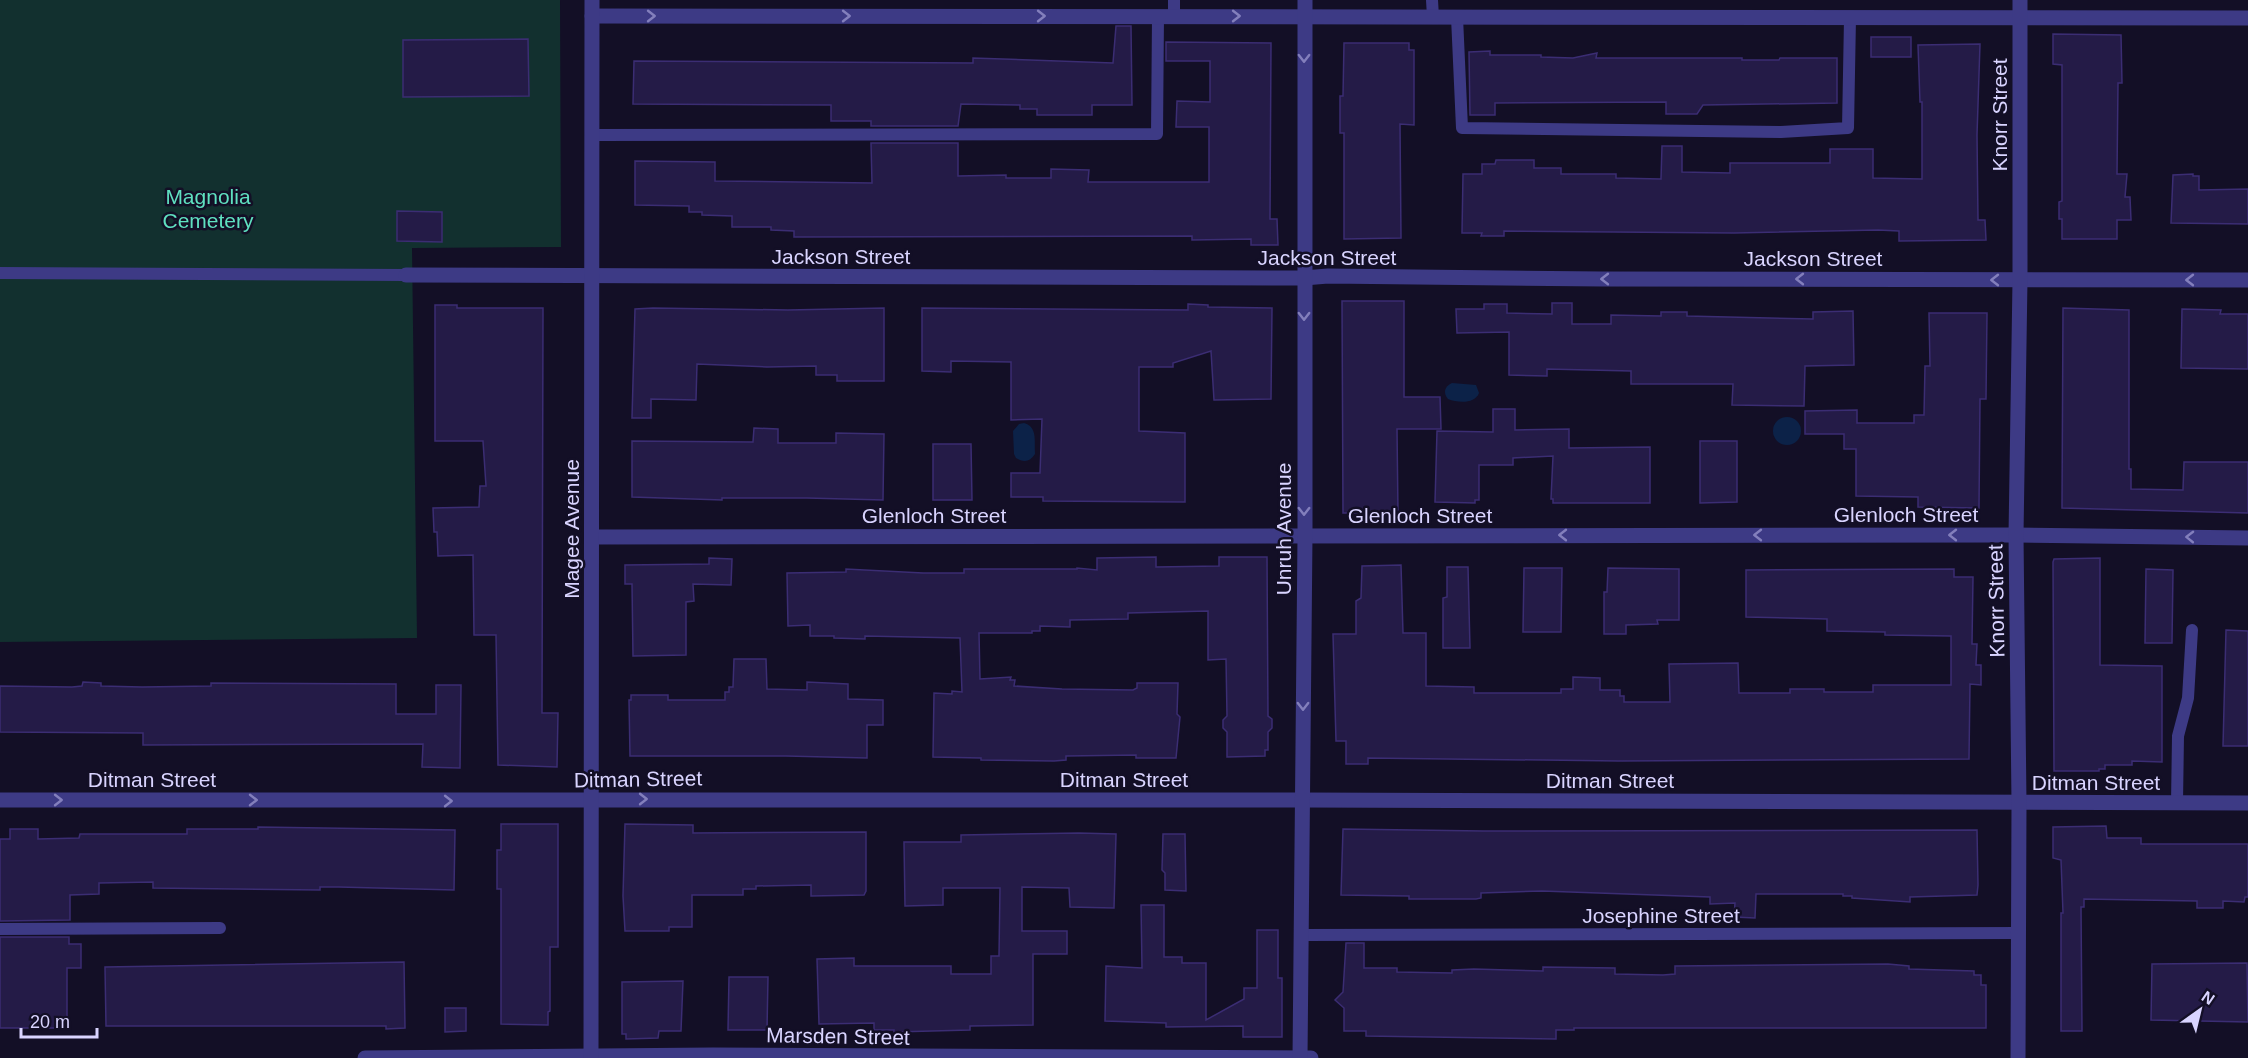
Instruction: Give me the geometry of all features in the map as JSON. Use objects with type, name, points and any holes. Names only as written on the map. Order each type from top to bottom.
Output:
[{"type":"street","name":"Magee Avenue","points":[[591,1057],[592,0]]},
{"type":"street","name":"Unruh Avenue","points":[[1304,1058],[1302,935],[1305,0]]},
{"type":"street","name":"Knorr Street","points":[[2018,1058],[2019,803],[2016,535],[2020,280],[2020,0]]},
{"type":"street","points":[[592,16],[2248,18]]},
{"type":"street","name":"Jackson Street","points":[[406,275],[2248,280]]},
{"type":"street","name":"Glenloch Street","points":[[592,537],[2016,535],[2248,537]]},
{"type":"street","name":"Ditman Street","points":[[0,800],[591,801],[618,799],[2248,803]]},
{"type":"street","name":"Marsden Street","points":[[366,1058],[1304,1058]]},
{"type":"lane","points":[[592,135],[1157,134],[1166,16],[1174,0]]},
{"type":"lane","points":[[1432,0],[1432,17]]},
{"type":"lane","points":[[1457,17],[1462,128],[1781,132],[1848,129],[1850,18]]},
{"type":"lane","points":[[0,273],[406,275]]},
{"type":"lane","points":[[2177,803],[2178,736],[2188,698],[2192,630]]},
{"type":"lane","points":[[0,930],[220,928]]},
{"type":"lane","name":"Josephine Street","points":[[1302,935],[2019,933]]},
{"type":"green space","name":"Magnolia Cemetery","points":[[0,0],[560,0],[561,247],[412,248],[417,638],[0,642]]},
{"type":"water","points":[[1452,383],[1476,385],[1479,393],[1477,397],[1466,402],[1448,399],[1445,390]]},
{"type":"water","points":[[1787,417],[1797,421],[1801,431],[1797,441],[1787,445],[1777,441],[1773,431],[1777,421]]},
{"type":"water","points":[[1024,423],[1033,431],[1035,454],[1031,459],[1022,461],[1014,454],[1013,431],[1019,424]]},
{"type":"building","points":[[1116,26],[1131,26],[1132,105],[1092,105],[1092,115],[1037,115],[1037,109],[1020,109],[1020,105],[961,104],[958,126],[871,126],[871,121],[831,121],[831,105],[633,104],[634,61],[973,63],[973,58],[1113,63]]},
{"type":"building","points":[[2053,34],[2121,35],[2122,83],[2118,83],[2117,174],[2127,174],[2125,197],[2130,197],[2131,220],[2117,220],[2117,239],[2062,239],[2059,202],[2062,201],[2062,65],[2053,64]]},
{"type":"building","points":[[1871,37],[1911,37],[1911,57],[1871,57]]},
{"type":"building","points":[[528,39],[529,96],[403,97],[403,40]]},
{"type":"building","points":[[1166,42],[1271,43],[1270,219],[1277,219],[1278,245],[1251,245],[1251,239],[1192,240],[1192,236],[794,237],[794,231],[771,230],[771,227],[732,227],[732,216],[689,212],[689,206],[635,205],[635,161],[715,162],[715,181],[872,183],[871,143],[958,143],[958,176],[1006,175],[1006,178],[1051,178],[1051,169],[1089,170],[1088,182],[1209,182],[1209,127],[1176,127],[1177,101],[1210,102],[1210,61],[1166,61]]},
{"type":"building","points":[[1344,43],[1409,43],[1409,50],[1414,50],[1414,125],[1400,124],[1401,238],[1344,239],[1344,133],[1340,133],[1340,96],[1343,96]]},
{"type":"building","points":[[1980,44],[1977,135],[1978,220],[1985,220],[1986,240],[1899,241],[1899,231],[1878,230],[1734,233],[1504,231],[1504,236],[1462,233],[1463,174],[1482,174],[1482,164],[1495,164],[1496,160],[1534,160],[1534,168],[1561,168],[1561,174],[1616,174],[1616,178],[1661,179],[1662,146],[1682,146],[1682,172],[1730,173],[1730,163],[1830,163],[1830,149],[1873,149],[1873,178],[1922,179],[1922,102],[1920,102],[1918,45]]},
{"type":"building","points":[[1490,51],[1490,55],[1541,55],[1541,57],[1573,58],[1597,53],[1596,58],[1779,60],[1780,58],[1837,58],[1837,103],[1703,105],[1697,114],[1666,114],[1666,102],[1495,103],[1495,115],[1470,115],[1469,52]]},
{"type":"building","points":[[2193,174],[2193,176],[2199,176],[2199,190],[2248,189],[2248,224],[2171,223],[2173,175]]},
{"type":"building","points":[[397,211],[442,212],[442,242],[397,241]]},
{"type":"building","points":[[1342,301],[1404,301],[1404,397],[1440,397],[1441,429],[1397,429],[1398,513],[1343,513]]},
{"type":"building","points":[[1552,303],[1572,303],[1572,324],[1611,324],[1611,315],[1661,316],[1661,312],[1687,312],[1687,316],[1813,319],[1813,312],[1853,311],[1854,365],[1805,366],[1804,406],[1732,405],[1733,384],[1631,384],[1631,371],[1547,369],[1547,376],[1509,375],[1509,332],[1457,333],[1456,309],[1484,309],[1484,304],[1507,304],[1507,313],[1552,314]]},
{"type":"building","points":[[1188,304],[1208,305],[1208,307],[1272,308],[1271,399],[1214,400],[1211,351],[1173,363],[1173,367],[1139,367],[1139,431],[1185,433],[1185,502],[1043,501],[1043,497],[1011,497],[1011,473],[1040,473],[1042,419],[1011,420],[1011,362],[951,361],[951,372],[922,371],[922,308],[1188,310]]},
{"type":"building","points":[[435,305],[457,305],[457,308],[543,308],[542,713],[558,713],[557,767],[498,765],[496,635],[474,635],[473,555],[438,556],[433,508],[479,507],[480,486],[486,486],[483,441],[435,441]]},
{"type":"building","points":[[884,308],[884,381],[837,381],[837,375],[816,375],[816,366],[767,367],[697,364],[696,400],[651,399],[651,418],[632,418],[635,309],[788,310]]},
{"type":"building","points":[[2063,308],[2129,310],[2131,489],[2183,490],[2184,462],[2248,462],[2248,513],[2062,508]]},
{"type":"building","points":[[2182,309],[2221,310],[2220,314],[2248,314],[2248,369],[2181,368]]},
{"type":"building","points":[[1929,313],[1987,313],[1986,399],[1980,399],[1979,508],[1918,507],[1918,497],[1856,496],[1856,449],[1844,449],[1844,434],[1805,434],[1805,411],[1857,410],[1857,423],[1914,423],[1914,415],[1924,415],[1925,366],[1930,366]]},
{"type":"building","points":[[1493,409],[1515,409],[1515,430],[1569,429],[1569,448],[1650,447],[1650,503],[1553,503],[1551,499],[1553,456],[1513,458],[1513,465],[1479,465],[1479,500],[1475,500],[1475,503],[1435,502],[1437,431],[1493,432]]},
{"type":"building","points":[[754,428],[778,429],[778,443],[836,443],[836,433],[884,434],[883,500],[722,498],[722,500],[632,497],[632,441],[753,442]]},
{"type":"building","points":[[1700,441],[1737,441],[1737,502],[1700,503]]},
{"type":"building","points":[[933,444],[971,444],[972,500],[933,500]]},
{"type":"building","points":[[1156,557],[1156,567],[1219,566],[1219,557],[1267,557],[1268,716],[1272,719],[1272,728],[1268,732],[1268,750],[1265,750],[1265,756],[1227,757],[1227,732],[1223,728],[1223,720],[1227,716],[1226,659],[1208,660],[1208,611],[1128,613],[1128,619],[1070,620],[1070,627],[1040,626],[1040,631],[1032,631],[1032,633],[979,633],[980,679],[1011,677],[1010,680],[1015,680],[1014,686],[1062,689],[1133,690],[1137,688],[1137,683],[1178,683],[1177,714],[1180,717],[1176,758],[1136,758],[1136,755],[1066,756],[1066,760],[1054,761],[933,757],[934,693],[962,692],[960,638],[865,636],[865,639],[834,638],[834,636],[810,636],[810,625],[788,626],[787,573],[846,572],[846,569],[923,573],[964,573],[964,569],[1077,568],[1097,570],[1097,558]]},
{"type":"building","points":[[709,558],[732,559],[731,585],[693,584],[694,601],[686,602],[686,655],[633,656],[632,584],[625,584],[625,565],[709,564]]},
{"type":"building","points":[[2100,558],[2100,665],[2162,666],[2162,762],[2132,761],[2132,765],[2105,765],[2105,769],[2099,769],[2099,771],[2054,771],[2053,562],[2054,559]]},
{"type":"building","points":[[1401,565],[1403,633],[1426,633],[1426,686],[1474,687],[1474,693],[1561,693],[1561,689],[1573,689],[1573,677],[1600,678],[1600,690],[1620,690],[1620,696],[1624,696],[1624,702],[1670,702],[1669,664],[1738,663],[1739,693],[1790,693],[1790,689],[1873,692],[1873,685],[1951,685],[1951,636],[1827,631],[1827,619],[1746,617],[1746,570],[1954,569],[1954,577],[1973,577],[1972,644],[1977,644],[1976,665],[1981,665],[1981,685],[1970,684],[1969,759],[1619,761],[1368,758],[1368,764],[1346,764],[1346,741],[1336,741],[1333,634],[1356,634],[1356,601],[1361,598],[1362,566]]},
{"type":"building","points":[[1447,567],[1468,567],[1470,648],[1443,648],[1443,598],[1447,597]]},
{"type":"building","points":[[1524,568],[1562,568],[1561,632],[1523,632]]},
{"type":"building","points":[[1608,568],[1679,569],[1679,620],[1657,620],[1658,624],[1626,625],[1626,634],[1604,634],[1604,592],[1607,592]]},
{"type":"building","points":[[2146,569],[2173,570],[2172,643],[2145,643]]},
{"type":"building","points":[[2226,630],[2248,631],[2248,746],[2223,746]]},
{"type":"building","points":[[734,659],[766,659],[767,689],[807,690],[807,682],[848,684],[848,699],[883,700],[883,725],[867,725],[867,758],[630,756],[629,700],[631,700],[631,695],[668,695],[668,700],[725,700],[725,692],[729,692],[729,687],[733,687]]},
{"type":"building","points":[[83,682],[101,683],[101,686],[142,687],[211,686],[211,683],[396,684],[396,714],[436,714],[436,685],[461,685],[460,768],[422,767],[423,744],[143,745],[143,733],[0,732],[0,686],[72,687],[82,686]]},
{"type":"building","points":[[501,824],[558,824],[558,947],[550,947],[548,1025],[501,1024],[501,889],[497,889],[497,850],[501,850]]},
{"type":"building","points":[[625,824],[693,825],[693,833],[866,832],[866,891],[864,895],[811,896],[811,885],[756,886],[756,889],[743,889],[743,895],[692,895],[692,927],[669,927],[669,931],[625,931],[623,896]]},
{"type":"building","points":[[2106,826],[2107,838],[2141,838],[2141,844],[2248,844],[2248,897],[2245,897],[2244,902],[2223,901],[2223,908],[2197,908],[2197,901],[2084,899],[2084,907],[2081,907],[2082,1031],[2061,1031],[2061,913],[2063,913],[2061,860],[2053,858],[2053,827]]},
{"type":"building","points":[[258,827],[455,830],[454,890],[339,887],[320,887],[320,890],[153,888],[153,882],[99,883],[99,894],[70,895],[70,920],[0,921],[0,839],[10,839],[10,829],[38,829],[38,839],[79,838],[80,834],[187,834],[187,829],[258,829]]},
{"type":"building","points":[[1343,829],[1977,830],[1978,885],[1977,895],[1910,897],[1910,902],[1852,898],[1852,896],[1843,896],[1843,894],[1756,894],[1755,918],[1734,917],[1735,903],[1710,904],[1710,897],[1542,891],[1481,893],[1481,898],[1476,899],[1409,899],[1409,896],[1341,895]]},
{"type":"building","points":[[1116,834],[1114,908],[1070,907],[1069,888],[1022,887],[1022,931],[1067,931],[1067,954],[1033,954],[1033,1025],[970,1026],[970,1030],[894,1032],[894,1030],[874,1030],[874,1023],[819,1024],[817,959],[854,958],[854,966],[951,966],[951,974],[991,974],[991,956],[999,956],[1000,888],[943,888],[943,905],[905,906],[904,842],[961,842],[961,835]]},
{"type":"building","points":[[1163,834],[1185,834],[1186,891],[1165,890],[1165,873],[1162,870]]},
{"type":"building","points":[[1141,905],[1164,905],[1164,957],[1182,957],[1182,963],[1206,963],[1206,1020],[1244,999],[1244,988],[1257,988],[1257,930],[1278,930],[1278,978],[1282,978],[1282,1037],[1243,1037],[1243,1026],[1166,1027],[1166,1023],[1105,1021],[1106,966],[1142,968]]},
{"type":"building","points":[[0,937],[69,937],[69,944],[81,944],[81,968],[67,968],[67,1028],[0,1028]]},
{"type":"building","points":[[1346,943],[1364,943],[1364,968],[1397,968],[1397,972],[1452,973],[1452,970],[1474,969],[1543,971],[1543,967],[1615,968],[1615,974],[1663,975],[1675,974],[1675,966],[1888,964],[1909,966],[1909,969],[1974,971],[1974,975],[1981,975],[1981,985],[1986,985],[1986,1028],[1574,1028],[1574,1030],[1556,1030],[1556,1039],[1366,1036],[1366,1031],[1344,1031],[1344,1008],[1335,1000],[1343,992]]},
{"type":"building","points":[[404,962],[405,1028],[386,1029],[386,1026],[106,1026],[105,967]]},
{"type":"building","points":[[2247,963],[2248,1022],[2151,1020],[2152,964]]},
{"type":"building","points":[[729,977],[768,977],[767,1030],[728,1030]]},
{"type":"building","points":[[683,981],[681,1031],[659,1031],[658,1038],[626,1039],[626,1034],[622,1034],[622,982]]},
{"type":"building","points":[[445,1008],[466,1008],[466,1031],[445,1032]]}]
